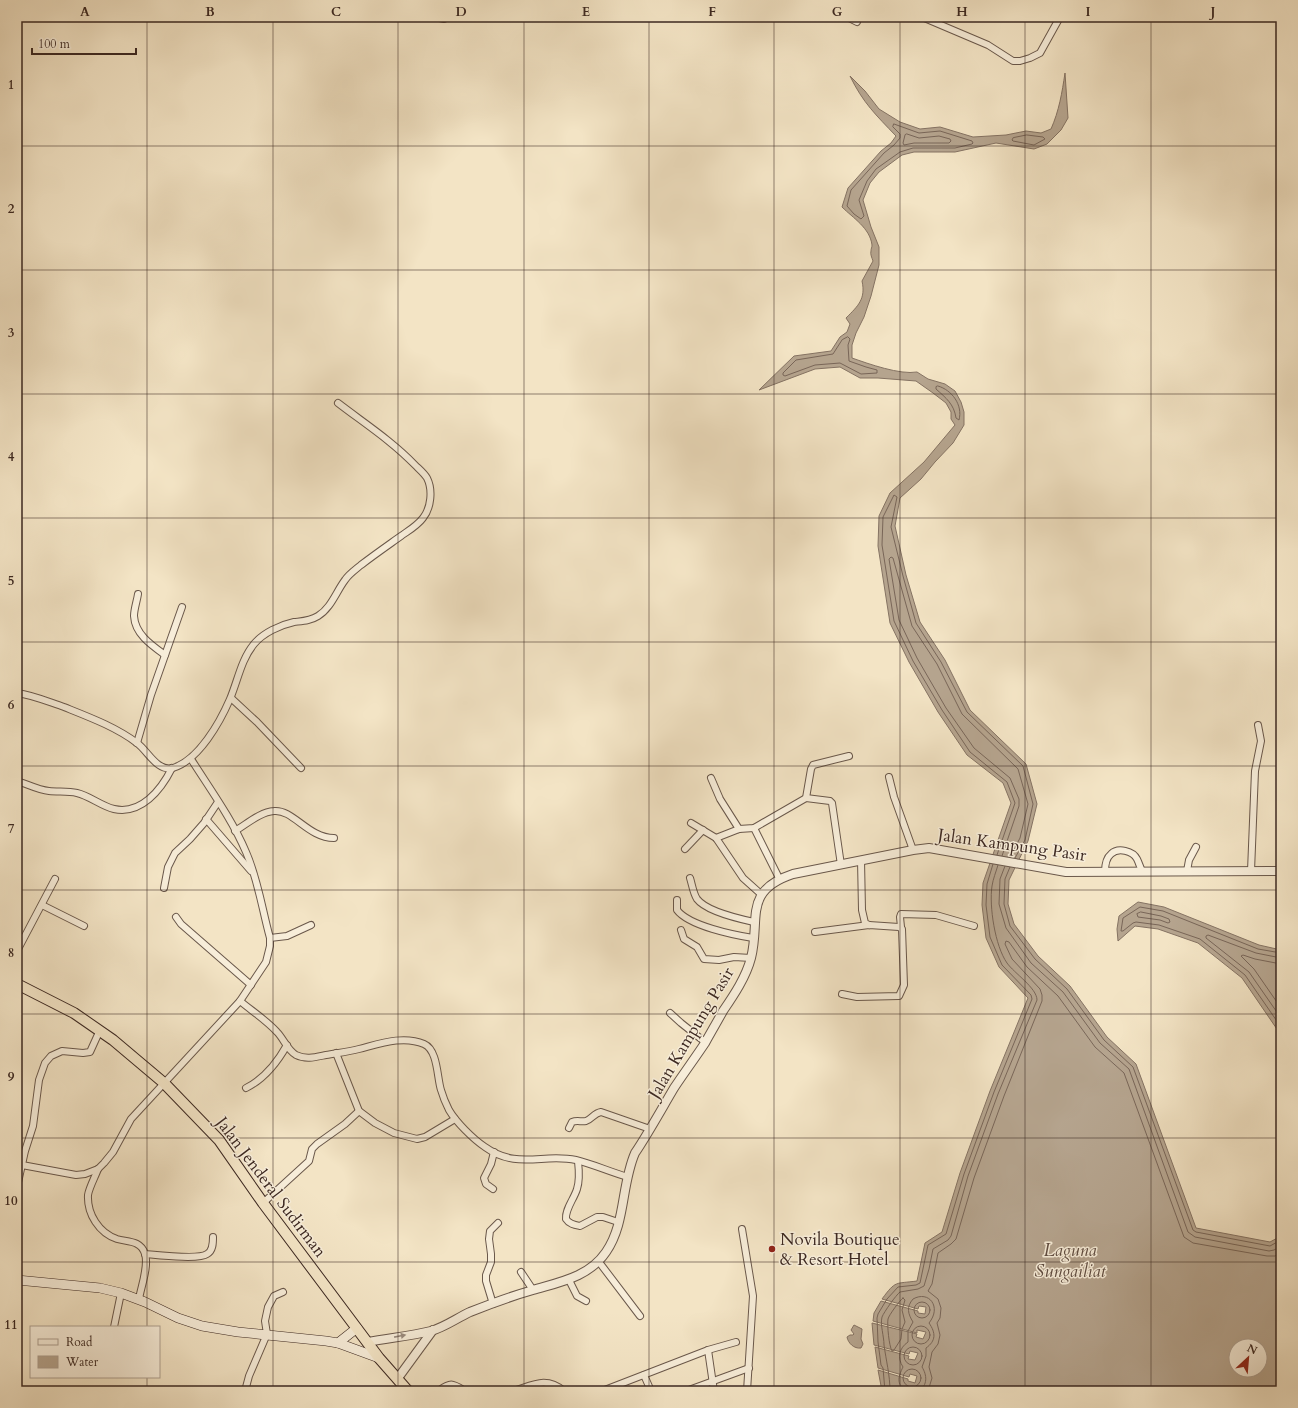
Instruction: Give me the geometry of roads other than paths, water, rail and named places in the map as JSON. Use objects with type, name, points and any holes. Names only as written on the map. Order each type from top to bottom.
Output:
[{"type":"highway","name":"Jalan Jenderal Sudirman","points":[[17,984],[74,1013],[100,1030],[164,1083],[218,1140],[379,1358],[408,1391]]},
{"type":"main road","points":[[17,1280],[100,1288],[121,1293],[178,1318],[202,1326],[220,1330],[338,1343],[379,1358]]},
{"type":"main road","points":[[338,1343],[357,1328]]},
{"type":"street","points":[[435,17],[444,19]]},
{"type":"street","points":[[847,17],[857,22]]},
{"type":"street","points":[[922,17],[988,45],[1010,59],[1018,61],[1040,53],[1060,17]]},
{"type":"street","points":[[17,693],[47,701],[113,728],[137,743],[159,766],[172,768],[191,759],[203,745],[222,716],[231,698],[246,655],[255,642],[268,632],[292,622],[311,620],[319,615],[330,605],[350,574],[416,525],[427,512],[430,503],[430,491],[426,477],[403,453],[338,403]]},
{"type":"street","points":[[138,594],[134,615],[136,626],[148,644],[165,655]]},
{"type":"street","points":[[137,743],[151,695],[182,607]]},
{"type":"street","points":[[231,698],[257,722],[301,768]]},
{"type":"street","points":[[1251,871],[1255,771],[1261,741],[1258,725]]},
{"type":"street","points":[[806,798],[813,765],[849,756]]},
{"type":"street","points":[[139,1300],[146,1263],[145,1254],[141,1246],[106,1234],[97,1225],[91,1214],[88,1197],[98,1169],[113,1152],[131,1119],[240,1001],[266,962],[270,946],[270,938],[255,875],[246,852],[236,831],[191,759]]},
{"type":"street","points":[[17,781],[49,791],[77,793],[113,808],[124,810],[137,807],[148,801],[165,782],[172,768]]},
{"type":"street","points":[[889,777],[894,797],[913,850]]},
{"type":"street","points":[[711,778],[720,799],[739,829]]},
{"type":"street","points":[[716,838],[739,829],[754,828],[806,798],[830,800],[832,803],[841,865]]},
{"type":"street","points":[[164,888],[168,867],[174,853],[190,839],[218,802]]},
{"type":"street","points":[[236,831],[261,815],[272,811],[280,811],[315,834],[327,838],[334,838]]},
{"type":"street","points":[[206,819],[255,875]]},
{"type":"street","points":[[691,823],[716,838],[743,878],[762,895]]},
{"type":"street","points":[[754,828],[779,878]]},
{"type":"street","points":[[685,848],[703,830]]},
{"type":"street","points":[[1187,871],[1189,860],[1196,847]]},
{"type":"street","name":"Jalan Kampung Pasir","points":[[368,1342],[433,1330],[468,1313],[533,1290],[569,1280],[591,1269],[599,1262],[613,1240],[621,1215],[630,1164],[635,1153],[738,987],[751,958],[756,907],[765,890],[779,878],[861,860],[929,848],[1066,872],[1281,871]]},
{"type":"street","points":[[1105,872],[1110,854],[1123,850],[1129,852],[1137,858],[1142,871]]},
{"type":"street","points":[[861,860],[862,910],[865,923],[868,925]]},
{"type":"street","points":[[690,878],[695,896],[702,903],[727,915],[754,922]]},
{"type":"street","points":[[17,951],[55,879]]},
{"type":"street","points":[[676,900],[677,910],[691,920],[730,934],[753,938]]},
{"type":"street","points":[[42,905],[84,926]]},
{"type":"street","points":[[842,994],[857,997],[899,996],[904,985],[901,914],[930,914],[974,926]]},
{"type":"street","points":[[176,917],[181,924],[251,985]]},
{"type":"street","points":[[270,938],[287,936],[311,925]]},
{"type":"street","points":[[815,932],[868,925],[901,928]]},
{"type":"street","points":[[681,930],[684,939],[697,947],[704,959],[719,960],[734,957],[751,958]]},
{"type":"street","points":[[240,1001],[277,1031],[291,1051],[296,1055],[305,1058],[399,1040],[411,1040],[426,1044],[432,1050],[441,1090],[449,1110],[455,1119],[485,1147],[502,1156],[521,1160],[559,1159],[578,1161],[628,1177]]},
{"type":"street","points":[[670,1013],[705,1042]]},
{"type":"street","points":[[17,1187],[25,1151],[33,1126],[39,1080],[45,1063],[51,1056],[62,1050],[83,1053],[90,1052],[100,1030]]},
{"type":"street","points":[[246,1088],[256,1083],[267,1073],[287,1046]]},
{"type":"street","points":[[336,1053],[359,1112],[375,1123],[394,1133],[417,1139],[425,1137],[455,1119]]},
{"type":"street","points":[[264,1203],[309,1161],[312,1150],[317,1144],[346,1124],[359,1112]]},
{"type":"street","points":[[569,1128],[572,1122],[577,1120],[584,1122],[600,1112],[650,1129]]},
{"type":"street","points":[[493,1189],[486,1184],[484,1178],[491,1164],[494,1152]]},
{"type":"street","points":[[578,1161],[578,1186],[567,1211],[567,1222],[580,1226],[597,1217],[618,1222]]},
{"type":"street","points":[[22,1165],[76,1175],[85,1174],[98,1169]]},
{"type":"street","points":[[493,1304],[486,1280],[491,1258],[489,1239],[490,1231],[498,1223]]},
{"type":"street","points":[[742,1229],[753,1296],[747,1391]]},
{"type":"street","points":[[145,1254],[188,1257],[204,1256],[212,1248],[213,1237]]},
{"type":"street","points":[[599,1262],[640,1316]]},
{"type":"street","points":[[521,1272],[533,1290]]},
{"type":"street","points":[[569,1280],[577,1296],[586,1301]]},
{"type":"street","points":[[245,1391],[249,1376],[267,1334],[265,1321],[268,1306],[274,1296],[283,1292]]},
{"type":"street","points":[[114,1326],[121,1293]]},
{"type":"street","name":"Jalan Kampung Pasir","points":[[398,1378],[433,1330]]},
{"type":"street","points":[[602,1391],[708,1350],[736,1342]]},
{"type":"street","points":[[708,1350],[714,1391]]},
{"type":"street","points":[[686,1391],[749,1368]]},
{"type":"street","points":[[644,1374],[651,1391]]},
{"type":"street","points":[[514,1391],[545,1382],[564,1391]]},
{"type":"street","points":[[438,1391],[450,1384],[455,1385],[465,1391]]},
{"type":"water","name":"Laguna Sungailiat","points":[[1065,73],[1068,118],[1061,130],[1047,144],[1034,149],[996,143],[955,152],[914,152],[902,155],[879,172],[870,183],[863,200],[879,247],[879,265],[864,317],[852,345],[852,358],[876,366],[902,372],[917,372],[928,379],[945,384],[955,391],[961,402],[964,412],[964,425],[953,443],[921,479],[900,498],[895,526],[906,575],[920,622],[945,660],[970,710],[1026,764],[1037,804],[1028,841],[1009,880],[1008,904],[1014,924],[1038,956],[1070,986],[1107,1037],[1136,1064],[1196,1228],[1270,1242],[1281,1236],[1281,1391],[882,1391],[878,1370],[908,1379],[908,1381],[915,1383],[917,1376],[910,1374],[909,1377],[878,1368],[875,1347],[909,1356],[908,1359],[915,1360],[918,1353],[910,1351],[909,1354],[874,1345],[872,1323],[917,1334],[916,1337],[923,1339],[926,1332],[917,1330],[917,1333],[873,1321],[874,1313],[881,1301],[925,1314],[926,1307],[919,1306],[918,1309],[882,1299],[896,1284],[917,1281],[925,1243],[942,1232],[960,1173],[990,1091],[1028,998],[999,967],[986,938],[982,905],[983,883],[1011,803],[1003,783],[967,755],[938,712],[909,662],[890,623],[878,546],[879,516],[890,493],[924,462],[955,425],[951,419],[951,412],[946,403],[916,381],[860,378],[840,367],[815,369],[759,390],[794,356],[831,351],[840,337],[847,332],[850,324],[846,318],[860,302],[863,293],[862,281],[873,261],[871,253],[871,239],[868,233],[865,228],[842,207],[848,188],[896,136],[865,101],[850,76],[865,91],[879,109],[900,122],[920,129],[940,127],[973,137],[1006,135],[1026,131],[1041,133],[1051,129],[1061,95]]},
{"type":"water","points":[[1138,902],[1164,907],[1259,945],[1281,950],[1281,1035],[1242,978],[1198,943],[1158,929],[1135,926],[1118,941],[1117,929],[1119,916]]},
{"type":"water","points":[[854,1325],[862,1329],[861,1339],[863,1344],[861,1348],[854,1347],[847,1337],[854,1334],[851,1330]]},
{"type":"place","name":"Novila Boutique & Resort Hotel","points":[[772,1249]]}]
